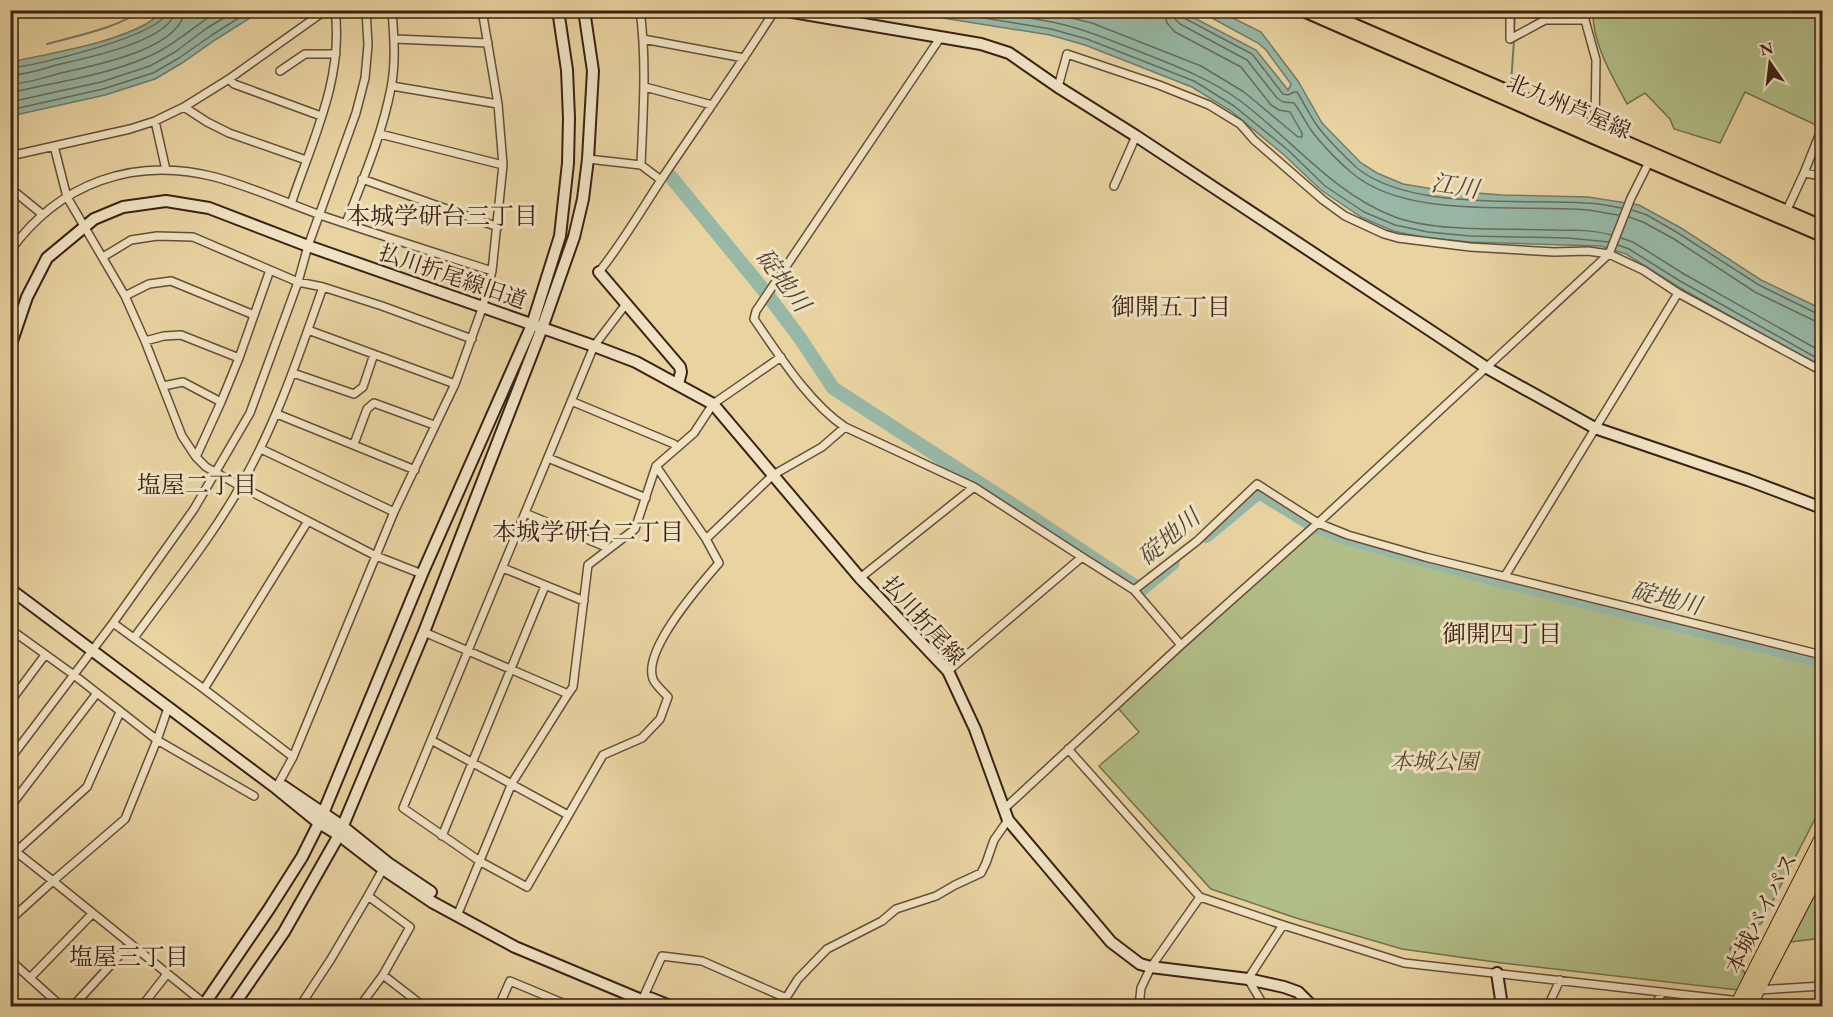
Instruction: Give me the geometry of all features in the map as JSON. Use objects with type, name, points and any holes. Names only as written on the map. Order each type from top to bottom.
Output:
[{"type":"highway","name":"本城バイパス","points":[[1742,1005],[1822,838]]},
{"type":"highway","name":"本城バイパス","points":[[1742,1005],[1758,990],[1822,865]]},
{"type":"main road","name":"北九州芦屋線","points":[[1301,10],[1784,214],[1822,236]]},
{"type":"main road","name":"北九州芦屋線","points":[[1320,10],[1594,134],[1649,162],[1784,214],[1822,226]]},
{"type":"street","points":[[10,156],[130,129],[155,121],[184,107],[230,78],[326,10]]},
{"type":"street","points":[[291,204],[332,85],[336,54],[335,10]]},
{"type":"street","points":[[10,759],[113,623],[194,509],[250,413],[356,113],[365,78],[368,45],[366,10]]},
{"type":"street","points":[[346,224],[380,134],[392,86],[395,39],[392,10]]},
{"type":"street","points":[[277,785],[293,757],[394,512],[455,384],[483,306],[492,271],[503,165],[498,104],[482,10]]},
{"type":"street","points":[[233,1006],[284,932],[341,831],[424,632],[537,326],[560,236],[568,163],[567,70],[558,10]]},
{"type":"street","points":[[120,711],[87,788],[12,852],[53,882],[204,1005],[269,909],[302,856],[321,818],[422,574],[537,326],[574,237],[583,199],[588,159],[593,71],[584,10]]},
{"type":"street","points":[[640,10],[644,39],[645,87],[641,165]]},
{"type":"street","points":[[678,384],[680,367],[599,272],[617,250],[774,10]]},
{"type":"street","points":[[781,10],[981,44],[1009,53],[1487,368],[1595,428],[1748,480],[1822,508]]},
{"type":"street","points":[[1510,10],[1510,39],[1545,20],[1584,20]]},
{"type":"street","points":[[1586,10],[1584,20],[1596,60],[1594,134]]},
{"type":"street","points":[[940,38],[756,311],[754,319],[824,411],[845,427],[974,487],[1134,591],[1181,645]]},
{"type":"street","points":[[395,39],[488,43]]},
{"type":"street","points":[[644,39],[744,58]]},
{"type":"street","points":[[280,71],[304,54],[336,54]]},
{"type":"street","points":[[1058,87],[1067,54],[1159,86],[1209,105],[1240,124],[1254,140],[1323,200],[1345,216],[1384,234],[1470,247],[1554,252],[1588,251],[1609,254],[1643,270],[1678,293],[1822,371]]},
{"type":"street","points":[[230,78],[234,84],[321,116]]},
{"type":"street","points":[[392,86],[498,104]]},
{"type":"street","points":[[645,87],[712,105]]},
{"type":"street","points":[[184,107],[229,134],[306,159]]},
{"type":"street","points":[[155,121],[166,170]]},
{"type":"street","points":[[1784,214],[1822,128]]},
{"type":"street","points":[[380,134],[503,165]]},
{"type":"street","points":[[1114,186],[1136,136]]},
{"type":"street","points":[[54,146],[67,197],[125,296],[182,436],[196,457],[216,473],[240,486],[376,556],[422,574]]},
{"type":"street","points":[[588,159],[641,165],[661,180]]},
{"type":"street","points":[[1004,809],[1609,254],[1631,198],[1649,162]]},
{"type":"street","points":[[10,251],[22,234],[42,214],[67,197],[99,181],[123,173],[166,170],[216,177],[346,224],[492,271]]},
{"type":"street","points":[[1804,173],[1822,176]]},
{"type":"street","points":[[362,179],[498,227]]},
{"type":"street","points":[[10,188],[42,214]]},
{"type":"street","name":"払川折尾線旧道","points":[[10,347],[14,321],[47,258],[94,219],[123,207],[166,201],[209,208],[308,246],[594,346],[636,362],[678,384]]},
{"type":"street","points":[[103,257],[131,240],[157,236],[193,237],[298,282],[323,287],[382,306],[472,339]]},
{"type":"street","points":[[196,457],[239,358],[270,270]]},
{"type":"street","points":[[125,296],[149,284],[171,281],[254,315]]},
{"type":"street","points":[[134,638],[215,526],[261,449],[293,373],[323,287]]},
{"type":"street","points":[[1505,576],[1678,293]]},
{"type":"street","points":[[626,304],[594,346],[403,808],[481,862],[527,887],[603,755],[642,738],[660,719],[668,697],[652,679],[652,660],[676,614],[719,563],[706,539],[656,466]]},
{"type":"street","points":[[308,330],[455,384]]},
{"type":"street","points":[[145,341],[164,336],[181,335],[239,358]]},
{"type":"street","points":[[293,373],[354,394],[363,387],[374,354]]},
{"type":"street","points":[[458,914],[512,783],[573,687],[588,565],[635,529],[656,466],[694,433],[713,404],[781,357]]},
{"type":"street","points":[[163,386],[183,382],[221,402]]},
{"type":"street","name":"払川折尾線","points":[[678,384],[713,404],[860,578],[948,671],[975,729],[1008,820],[1111,942],[1140,964],[1248,979],[1284,987],[1298,992],[1311,1006]]},
{"type":"street","points":[[571,401],[674,444],[677,448]]},
{"type":"street","points":[[354,444],[367,409],[374,403],[434,425]]},
{"type":"street","points":[[277,414],[415,470]]},
{"type":"street","points":[[706,539],[773,475],[822,447],[845,427]]},
{"type":"street","points":[[261,449],[394,512]]},
{"type":"street","points":[[548,458],[646,498]]},
{"type":"street","points":[[1134,591],[1197,541],[1257,484],[1318,523],[1348,535],[1822,655]]},
{"type":"street","points":[[860,578],[974,487]]},
{"type":"street","points":[[525,513],[608,548]]},
{"type":"street","points":[[204,689],[308,521]]},
{"type":"street","points":[[948,671],[1082,557]]},
{"type":"street","points":[[503,568],[584,601]]},
{"type":"street","points":[[442,836],[545,586]]},
{"type":"street","points":[[10,589],[321,818],[458,914],[515,948],[656,1006]]},
{"type":"street","points":[[113,623],[293,757]]},
{"type":"street","points":[[10,629],[74,675],[157,740],[254,796]]},
{"type":"street","points":[[424,632],[568,694]]},
{"type":"street","points":[[93,648],[168,708],[277,785]]},
{"type":"street","points":[[10,702],[45,655]]},
{"type":"street","points":[[10,807],[97,693]]},
{"type":"street","points":[[10,920],[125,819],[168,708]]},
{"type":"street","points":[[431,741],[568,815]]},
{"type":"street","points":[[1068,749],[1200,897],[1283,926],[1404,963],[1662,992],[1742,1005]]},
{"type":"street","points":[[782,1006],[798,979],[827,949],[882,921],[896,909],[936,896],[981,873],[994,840],[1008,820]]},
{"type":"street","points":[[341,831],[383,869],[432,902],[458,914]]},
{"type":"street","points":[[300,1006],[331,959],[383,869]]},
{"type":"street","points":[[360,1006],[383,975],[410,927],[368,896]]},
{"type":"street","points":[[1139,1006],[1141,988],[1151,967],[1200,897]]},
{"type":"street","points":[[30,978],[92,914]]},
{"type":"street","points":[[1264,1006],[1248,979],[1283,926]]},
{"type":"street","points":[[73,1006],[129,945]]},
{"type":"street","points":[[643,1001],[662,956],[702,961],[786,998]]},
{"type":"street","points":[[10,960],[61,1006]]},
{"type":"street","points":[[1497,973],[1502,1006]]},
{"type":"street","points":[[142,1006],[167,974]]},
{"type":"street","points":[[383,975],[423,1006]]},
{"type":"street","points":[[1548,1006],[1560,980]]},
{"type":"street","points":[[499,1006],[510,981],[557,1004],[570,1006]]},
{"type":"street","points":[[1758,990],[1822,986]]},
{"type":"street","points":[[1655,1006],[1662,992]]},
{"type":"street","points":[[643,1001],[670,1006]]},
{"type":"green space","points":[[1593,11],[1822,11],[1822,116],[1818,126],[1745,92],[1720,143],[1674,129],[1670,119],[1645,93],[1627,104],[1599,47]]},
{"type":"green space","name":"本城公園","points":[[1316,528],[1331,536],[1504,584],[1822,662],[1822,805],[1761,924],[1742,930],[1730,949],[1746,975],[1738,990],[1402,949],[1296,918],[1211,889],[1099,766],[1139,732],[1118,708]]},
{"type":"green space","points":[[1822,878],[1822,938],[1790,942]]},
{"type":"water","points":[[165,11],[261,11],[155,79],[105,95],[11,116],[11,62],[115,37],[146,24]]},
{"type":"water","points":[[899,11],[1181,11],[1256,50],[1288,90],[1291,84],[1266,50],[1258,43],[1199,11],[1219,11],[1261,32],[1298,81],[1322,123],[1361,163],[1377,173],[1403,184],[1439,190],[1502,195],[1588,197],[1639,205],[1681,228],[1761,280],[1822,309],[1822,368],[1677,286],[1626,254],[1601,246],[1470,242],[1427,238],[1393,231],[1361,217],[1321,190],[1284,155],[1231,111],[1192,87],[1085,45],[1050,35]]},
{"type":"waterway","points":[[47,44],[108,27],[143,10]]},
{"type":"waterway","points":[[1514,35],[1515,10]]},
{"type":"waterway","points":[[1511,84],[1514,40]]},
{"type":"waterway","name":"碇地川","points":[[671,177],[766,293],[800,338],[833,388],[1141,590],[1173,563]]},
{"type":"waterway","name":"碇地川","points":[[1206,536],[1259,492],[1311,524],[1346,538],[1503,581],[1822,661]]},
{"type":"district","name":"本城学研台三丁目","points":[[442,216]]},
{"type":"district","name":"御開五丁目","points":[[1171,307]]},
{"type":"district","name":"塩屋二丁目","points":[[197,485]]},
{"type":"district","name":"本城学研台二丁目","points":[[588,532]]},
{"type":"district","name":"御開四丁目","points":[[1502,634]]},
{"type":"district","name":"塩屋三丁目","points":[[129,957]]},
{"type":"water label","name":"江川","points":[[1455,186]]}]
